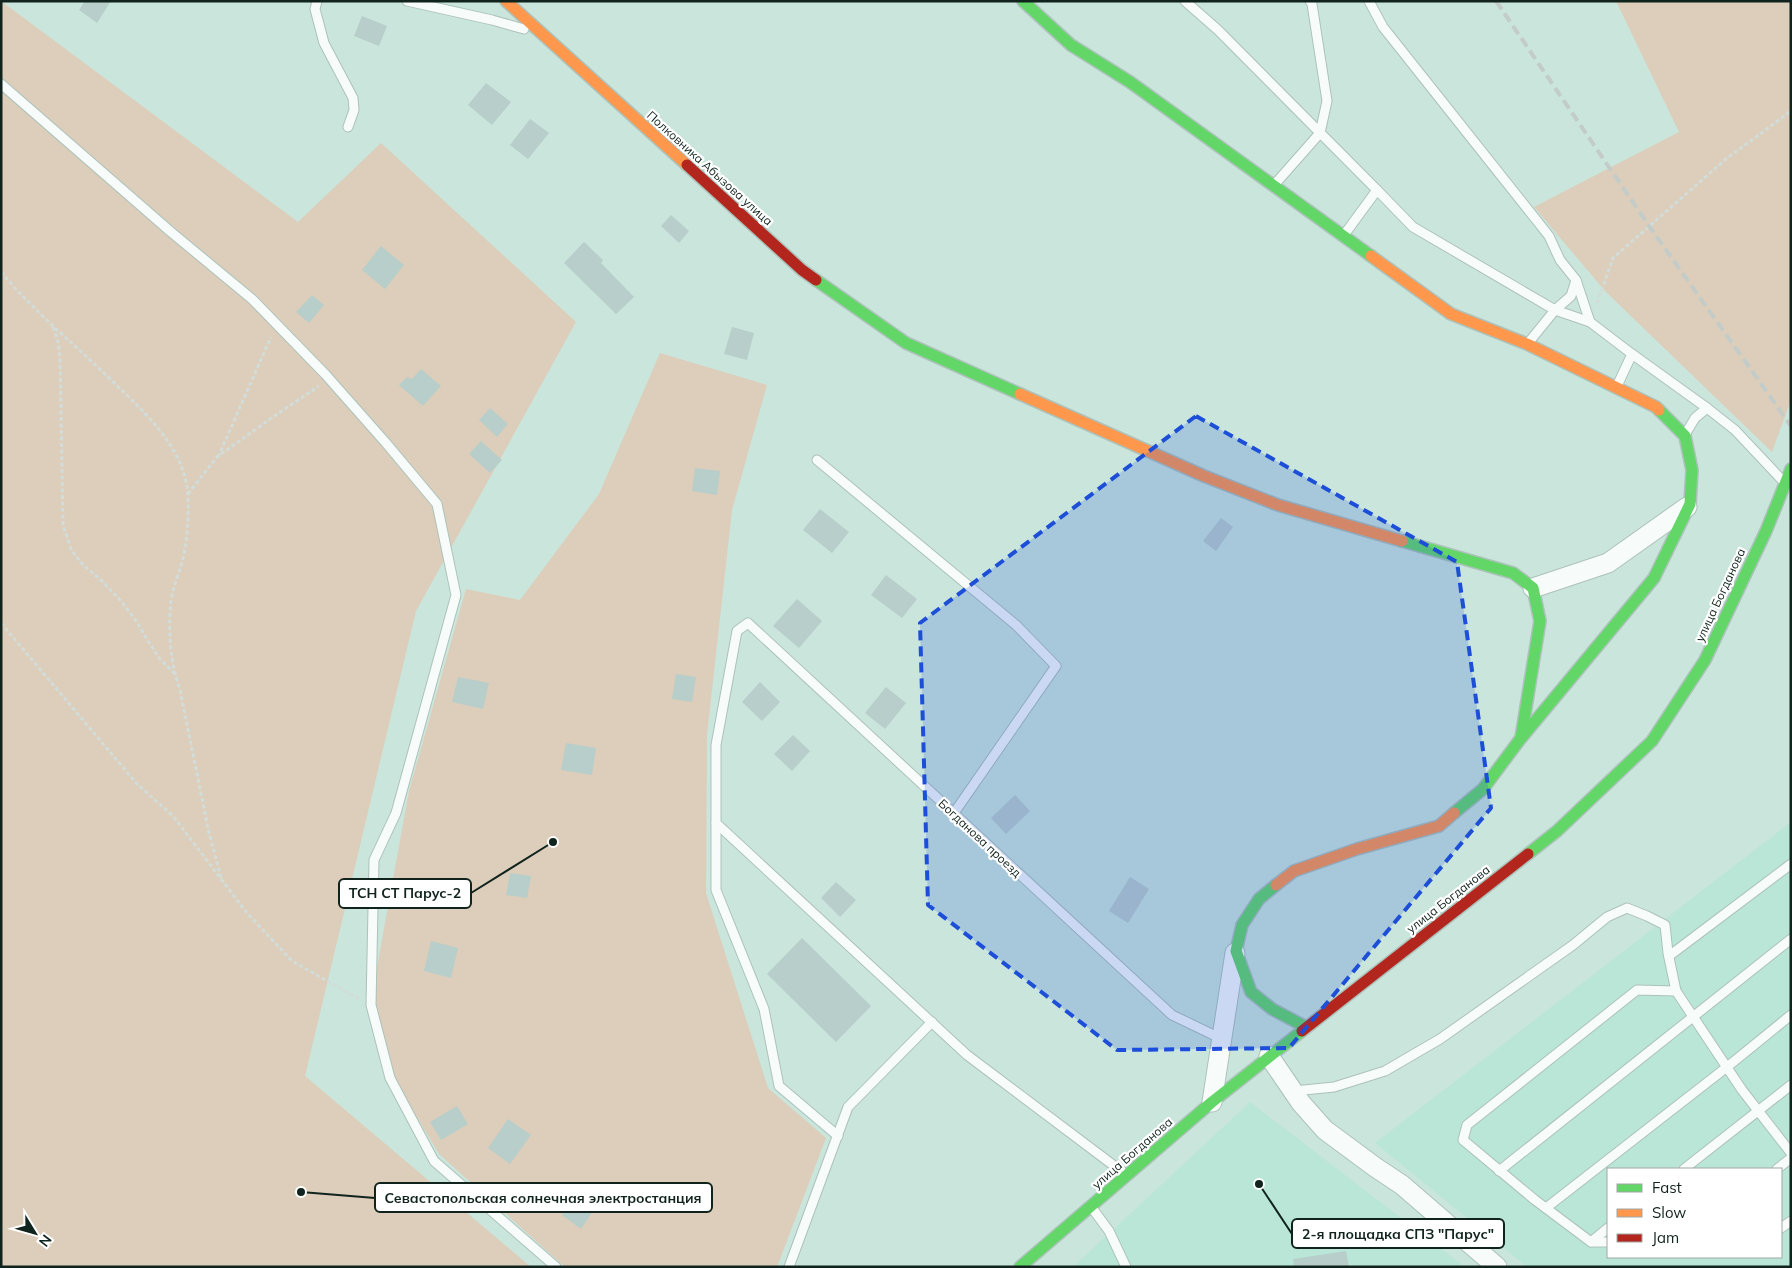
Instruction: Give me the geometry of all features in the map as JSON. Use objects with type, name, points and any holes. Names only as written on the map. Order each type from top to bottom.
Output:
[{"type":"street","name":"Полковника Абызова улица","points":[[506,1],[802,270],[906,342],[1232,487],[1278,505],[1513,573],[1533,588]]},
{"type":"street","points":[[1023,1],[1070,45],[1130,82],[1452,314],[1527,344],[1656,407],[1685,436],[1692,470],[1690,504],[1654,578],[1521,738],[1483,789],[1439,826],[1357,849],[1294,871],[1259,899],[1242,925],[1236,951],[1212,1102]]},
{"type":"street","name":"улица Богданова","points":[[1020,1267],[1212,1102],[1557,830],[1652,741],[1705,660],[1789,480]]},
{"type":"street","points":[[1521,738],[1540,621],[1533,588],[1608,563],[1690,504]]},
{"type":"street","points":[[1236,951],[1251,992],[1272,1009],[1306,1027]]},
{"type":"street","points":[[1269,1056],[1301,1102],[1325,1130],[1375,1167],[1402,1184],[1497,1267]]},
{"type":"lane","points":[[317,1],[314,9],[324,43],[353,98],[354,110],[348,127]]},
{"type":"lane","points":[[407,1],[492,20],[543,35]]},
{"type":"lane","points":[[1186,1],[1218,30],[1414,227],[1555,310],[1590,322],[1735,430],[1789,480]]},
{"type":"lane","points":[[1370,1],[1383,27],[1548,236],[1560,260],[1576,280],[1590,322]]},
{"type":"lane","points":[[1274,186],[1320,133],[1327,101],[1311,2]]},
{"type":"lane","points":[[1,84],[170,232],[252,299],[330,379],[437,504],[456,595],[396,813],[374,860],[371,1005],[390,1078],[434,1161],[556,1267]]},
{"type":"lane","points":[[1344,236],[1377,190]]},
{"type":"lane","points":[[1527,344],[1555,310],[1571,296],[1576,280]]},
{"type":"lane","points":[[1616,389],[1632,354]]},
{"type":"lane","points":[[1685,436],[1695,418],[1707,408]]},
{"type":"lane","points":[[817,460],[1016,625],[1056,666],[954,813]]},
{"type":"lane","name":"Богданова проезд","points":[[716,823],[716,745],[737,632],[748,623],[1172,1015],[1222,1039]]},
{"type":"lane","points":[[716,823],[968,1055],[1126,1175]]},
{"type":"lane","points":[[716,823],[716,890],[764,1009],[779,1086],[838,1136]]},
{"type":"lane","points":[[1669,956],[1791,864]]},
{"type":"lane","points":[[1294,1091],[1334,1087],[1385,1072],[1440,1039],[1573,945],[1607,917],[1626,908],[1665,925],[1676,991],[1727,1067],[1791,1152]]},
{"type":"lane","points":[[1499,1171],[1791,939]]},
{"type":"lane","points":[[1607,1242],[1590,1242],[1499,1171],[1463,1140],[1467,1125],[1637,990],[1676,991]]},
{"type":"lane","points":[[1546,1208],[1791,1015]]},
{"type":"lane","points":[[789,1267],[848,1107],[932,1022]]},
{"type":"lane","points":[[1685,1168],[1791,1085]]},
{"type":"lane","points":[[1778,1168],[1791,1158]]},
{"type":"lane","points":[[1091,1206],[1109,1231],[1126,1267]]},
{"type":"lane","points":[[1590,1242],[1607,1229]]},
{"type":"path","points":[[1590,322],[1613,258],[1726,159],[1791,111]]},
{"type":"path","points":[[1,272],[151,420],[176,454],[182,469],[188,494],[187,532],[184,552],[172,598],[170,630],[174,674],[180,690],[208,833],[222,881]]},
{"type":"path","points":[[52,324],[58,342],[60,358],[64,525],[72,549],[81,563],[121,601],[138,622],[160,659],[174,674]]},
{"type":"path","points":[[188,494],[217,457],[276,324]]},
{"type":"path","points":[[217,457],[330,379]]},
{"type":"path","points":[[1,623],[137,784],[173,816],[246,913],[292,961],[371,1005]]},
{"type":"highlighted area","points":[[1196,416],[1457,562],[1491,808],[1289,1048],[1117,1050],[928,905],[920,623]]},
{"type":"shaded area","points":[[1,1],[298,222],[381,143],[576,322],[416,611],[305,1076],[531,1267],[1,1267]]},
{"type":"shaded area","points":[[1616,1],[1791,1],[1791,400],[1772,452],[1606,292],[1534,207],[1679,132]]},
{"type":"shaded area","points":[[660,353],[767,385],[732,510],[707,735],[706,893],[768,1088],[826,1138],[777,1267],[565,1267],[439,1154],[396,1082],[371,1000],[409,791],[466,589],[520,600],[599,494]]},
{"type":"shaded area","points":[[1791,822],[1791,1267],[1527,1267],[1375,1143]]},
{"type":"shaded area","points":[[1250,1102],[1465,1267],[1073,1267]]},
{"type":"building","points":[[85,1],[111,1],[97,23],[79,10]]},
{"type":"building","points":[[362,16],[387,26],[379,46],[354,36]]},
{"type":"building","points":[[486,83],[511,102],[492,125],[468,105]]},
{"type":"building","points":[[530,119],[549,133],[528,159],[510,145]]},
{"type":"building","points":[[671,215],[689,231],[679,243],[661,226]]},
{"type":"building","points":[[584,242],[603,260],[601,263],[634,297],[616,314],[564,263]]},
{"type":"building","points":[[381,246],[404,265],[385,289],[362,270]]},
{"type":"building","points":[[312,295],[324,305],[309,323],[296,312]]},
{"type":"building","points":[[732,327],[754,333],[747,360],[724,354]]},
{"type":"building","points":[[421,369],[441,386],[423,406],[399,385],[407,377],[412,379]]},
{"type":"building","points":[[490,408],[508,424],[497,437],[479,420]]},
{"type":"building","points":[[481,441],[502,460],[490,473],[469,454]]},
{"type":"building","points":[[695,468],[720,471],[717,495],[692,491]]},
{"type":"building","points":[[820,509],[849,532],[832,553],[803,530]]},
{"type":"building","points":[[1221,518],[1233,527],[1216,551],[1203,541]]},
{"type":"building","points":[[886,575],[917,599],[902,618],[871,595]]},
{"type":"building","points":[[797,599],[822,621],[799,648],[773,626]]},
{"type":"building","points":[[676,674],[696,677],[692,702],[672,699]]},
{"type":"building","points":[[458,677],[489,683],[483,709],[452,702]]},
{"type":"building","points":[[760,682],[780,702],[762,721],[742,702]]},
{"type":"building","points":[[886,687],[906,703],[885,729],[865,713]]},
{"type":"building","points":[[793,735],[810,751],[792,771],[774,754]]},
{"type":"building","points":[[566,743],[596,748],[592,775],[561,770]]},
{"type":"building","points":[[1015,795],[1030,811],[1006,834],[991,818]]},
{"type":"building","points":[[510,873],[531,876],[527,898],[506,895]]},
{"type":"building","points":[[1130,877],[1149,889],[1128,923],[1109,911]]},
{"type":"building","points":[[836,882],[856,900],[840,917],[821,898]]},
{"type":"building","points":[[802,938],[871,1006],[836,1042],[767,974]]},
{"type":"building","points":[[431,941],[458,948],[451,978],[424,971]]},
{"type":"building","points":[[457,1106],[468,1124],[441,1140],[430,1122]]},
{"type":"building","points":[[508,1119],[531,1135],[510,1164],[488,1148]]},
{"type":"building","points":[[578,1192],[597,1205],[581,1229],[562,1215]]},
{"type":"building","points":[[1346,1251],[1349,1267],[1294,1267],[1293,1259]]},
{"type":"railway","points":[[1496,1],[1649,226],[1791,426]]},
{"type":"traffic: fast","points":[[1023,1],[1071,45],[1130,82],[1371,256]]},
{"type":"traffic: fast","points":[[816,280],[906,343],[1020,394]]},
{"type":"traffic: fast","points":[[1522,737],[1654,578],[1690,504],[1692,470],[1685,436],[1659,410]]},
{"type":"traffic: fast","points":[[1528,854],[1557,831],[1652,741],[1705,660],[1766,531],[1791,469]]},
{"type":"traffic: fast","points":[[1402,541],[1513,573],[1533,588],[1540,621],[1521,738],[1483,789],[1454,813]]},
{"type":"traffic: fast","points":[[1276,885],[1259,899],[1242,925],[1236,951],[1251,992],[1272,1009],[1306,1027]]},
{"type":"traffic: fast","points":[[1020,1267],[1212,1102],[1302,1031]]},
{"type":"traffic: slow","points":[[506,1],[687,165]]},
{"type":"traffic: slow","points":[[1371,256],[1451,314],[1527,344],[1659,410]]},
{"type":"traffic: slow","points":[[1020,394],[1204,476],[1278,505],[1402,541]]},
{"type":"traffic: slow","points":[[1276,885],[1294,871],[1357,849],[1439,826],[1454,813]]},
{"type":"traffic: jam","points":[[687,165],[802,270],[816,280]]},
{"type":"traffic: jam","points":[[1302,1031],[1528,854]]},
{"type":"place","name":"ТСН СТ Парус-2","points":[[553,842]]},
{"type":"place","name":"2-я площадка СПЗ \"Парус\"","points":[[1259,1184]]},
{"type":"place","name":"Севастопольская солнечная электростанция","points":[[301,1192]]}]
